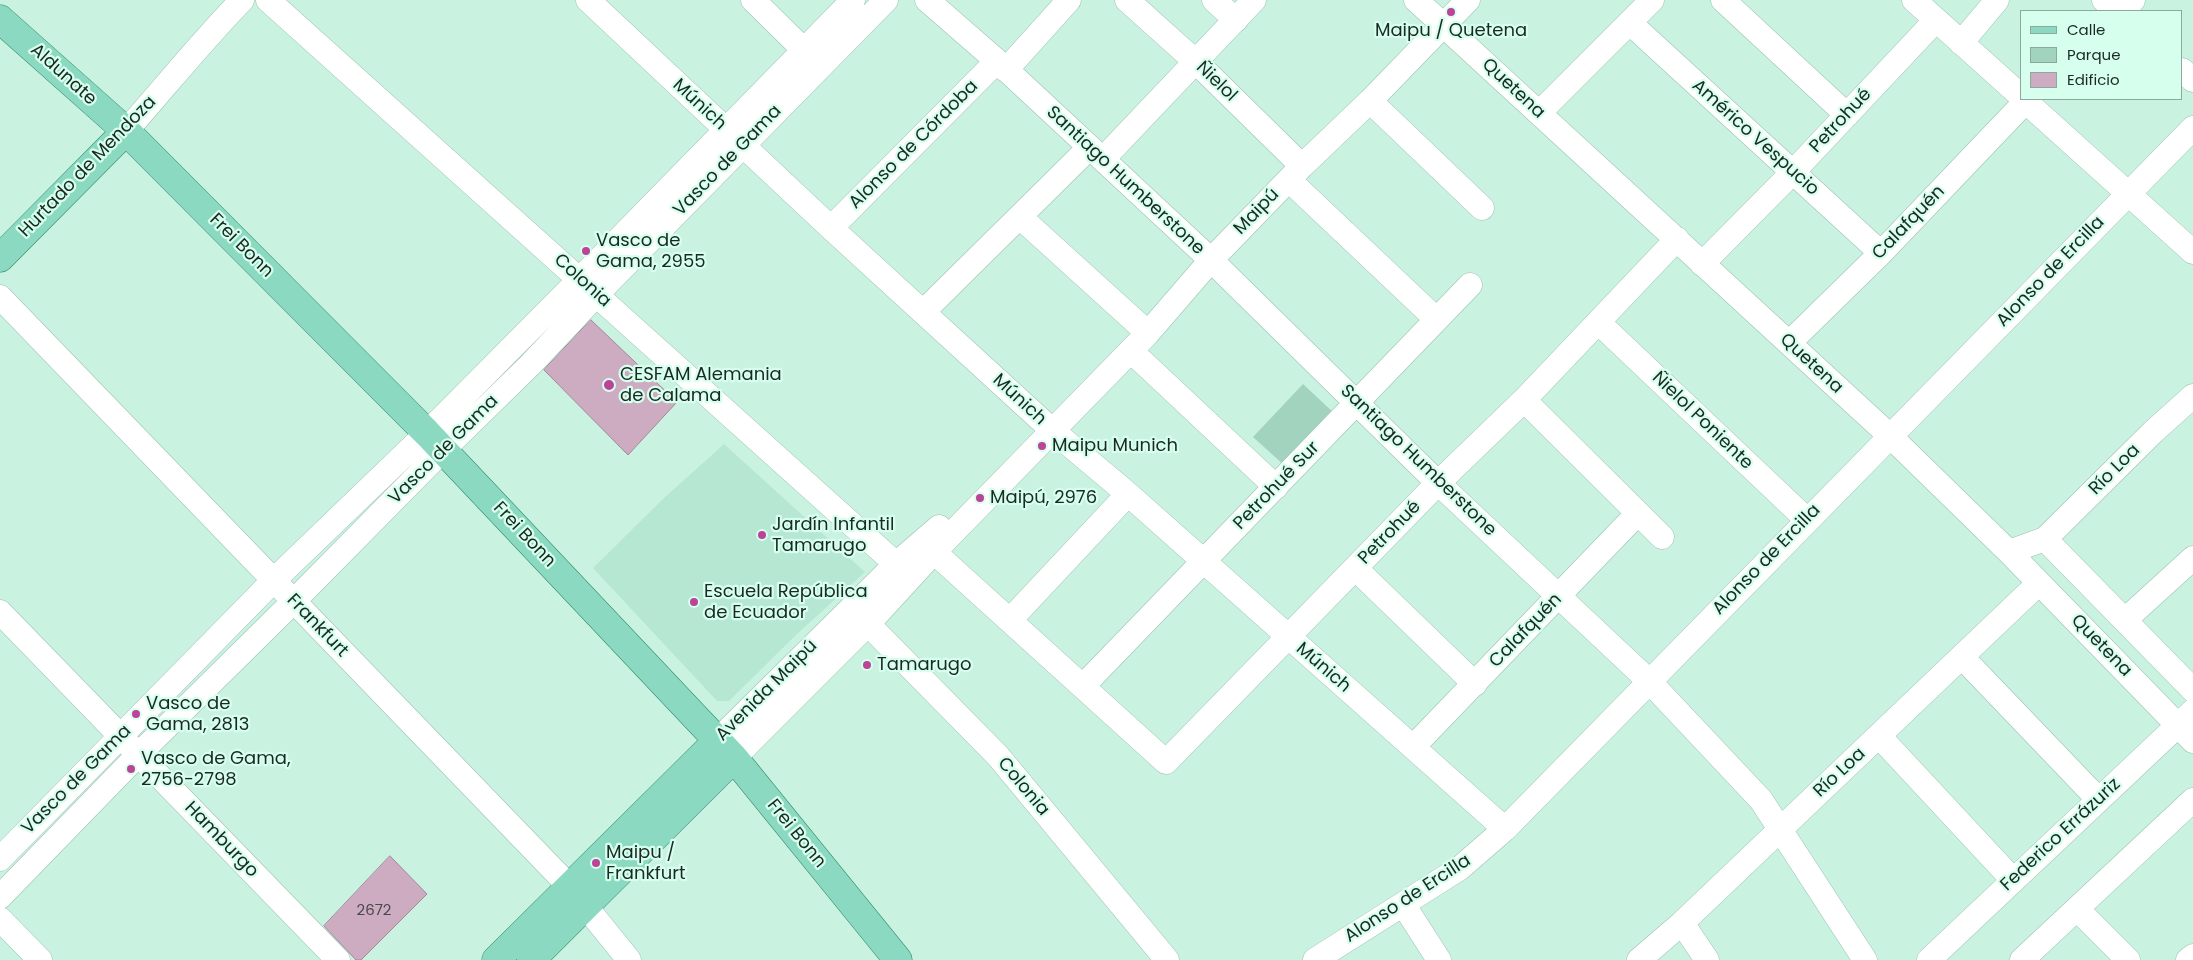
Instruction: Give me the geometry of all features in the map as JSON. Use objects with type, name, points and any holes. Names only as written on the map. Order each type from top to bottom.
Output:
[{"type":"main road","name":"Aldunate","points":[[0,19],[126,131]]},
{"type":"main road","name":"Hurtado de Mendoza","points":[[0,258],[126,131]]},
{"type":"main road","name":"Frei Bonn","points":[[126,131],[435,441],[726,749],[898,960]]},
{"type":"main road","name":"Avenida Maipú","points":[[496,960],[578,896],[726,749]]},
{"type":"main road","name":"Avenida Maipú","points":[[531,960],[578,896]]},
{"type":"street","name":"Hurtado de Mendoza","points":[[126,131],[176,75],[202,42],[242,0]]},
{"type":"street","name":"Hurtado de Mendoza","points":[[176,75],[213,51],[266,0]]},
{"type":"street","name":"Colonia","points":[[266,0],[896,564]]},
{"type":"street","name":"Múnich","points":[[588,0],[831,228],[1054,431],[1128,494],[1203,563],[1506,829]]},
{"type":"street","points":[[754,0],[805,51]]},
{"type":"street","name":"Vasco de Gama","points":[[734,138],[805,51],[853,0]]},
{"type":"street","name":"Vasco de Gama","points":[[0,859],[273,581],[435,441],[531,364],[588,287],[734,138],[886,0]]},
{"type":"street","name":"Santiago Humberstone","points":[[927,0],[1001,65],[1211,260],[1438,483],[1649,681],[1761,800],[1865,960]]},
{"type":"street","name":"Alonso de Córdoba","points":[[831,228],[1069,0]]},
{"type":"street","name":"Ñielol","points":[[1127,0],[1196,61],[1296,173],[1436,319]]},
{"type":"street","points":[[1214,0],[1236,20]]},
{"type":"street","points":[[924,311],[1020,217],[1096,154],[1196,61],[1254,0]]},
{"type":"street","name":"Quetena","points":[[1416,0],[1890,436],[2188,726]]},
{"type":"street","name":"Maipú","points":[[1054,431],[1148,333],[1211,260],[1296,173],[1370,102],[1468,0]]},
{"type":"street","points":[[1539,113],[1652,0]]},
{"type":"street","points":[[1723,0],[1847,115]]},
{"type":"street","points":[[1914,0],[2020,95]]},
{"type":"street","points":[[1961,43],[1997,0]]},
{"type":"street","points":[[2104,0],[2115,10]]},
{"type":"street","points":[[2123,10],[2133,0]]},
{"type":"street","name":"Petrohué","points":[[1702,264],[1793,172],[1936,20]]},
{"type":"street","name":"Américo Vespucio","points":[[1630,23],[1881,253]]},
{"type":"street","points":[[2183,71],[2193,80]]},
{"type":"street","name":"Calafquén","points":[[1789,343],[1881,253],[2023,100]]},
{"type":"street","points":[[2025,100],[2129,192],[2193,252]]},
{"type":"street","points":[[1370,102],[1482,208]]},
{"type":"street","name":"Alonso de Ercilla","points":[[1315,960],[1460,868],[1506,829],[2193,128]]},
{"type":"street","points":[[1020,217],[1148,333]]},
{"type":"street","name":"Petrohué","points":[[1083,686],[1166,762],[1438,483],[1524,400],[1677,239]]},
{"type":"street","name":"Petrohué Sur","points":[[1083,686],[1470,285]]},
{"type":"street","name":"Frankfurt","points":[[0,297],[578,896],[629,960]]},
{"type":"street","name":"Ñielol Poniente","points":[[1598,322],[1807,520]]},
{"type":"street","points":[[1131,350],[1276,487]]},
{"type":"street","name":"Río Loa","points":[[2009,552],[2046,539],[2193,396]]},
{"type":"street","points":[[1524,400],[1662,537]]},
{"type":"street","name":"Avenida Maipú","points":[[726,749],[896,564],[1054,431]]},
{"type":"street","name":"Avenida Maipú","points":[[726,749],[868,624],[934,552],[1054,431]]},
{"type":"street","name":"Vasco de Gama","points":[[0,897],[138,755],[293,602],[435,441]]},
{"type":"street","points":[[1010,620],[1128,494]]},
{"type":"street","name":"Calafquén","points":[[1413,748],[1638,513]]},
{"type":"street","name":"Quetena","points":[[2046,539],[2193,690]]},
{"type":"street","points":[[934,552],[1083,686]]},
{"type":"street","points":[[2125,620],[2193,558]]},
{"type":"street","points":[[1355,568],[1475,684]]},
{"type":"street","name":"Río Loa","points":[[1639,960],[1682,923],[2039,583]]},
{"type":"street","name":"Hamburgo","points":[[0,612],[338,960]]},
{"type":"street","name":"Colonia","points":[[868,624],[998,756],[1168,960]]},
{"type":"street","points":[[1962,657],[2098,799]]},
{"type":"street","name":"Federico Errázuriz","points":[[1929,960],[2098,799],[2188,726]]},
{"type":"street","points":[[1879,736],[2013,880]]},
{"type":"street","points":[[2022,960],[2193,800]]},
{"type":"street","points":[[1403,904],[1439,960]]},
{"type":"street","points":[[2077,908],[2128,960]]},
{"type":"street","points":[[0,919],[40,960]]},
{"type":"street","points":[[1682,923],[1707,960]]},
{"type":"street","points":[[2188,960],[2193,956]]},
{"type":"shaded area","points":[[724,444],[865,572],[796,635],[729,701],[717,701],[593,568],[664,498]]},
{"type":"green space","points":[[1303,384],[1335,414],[1285,466],[1253,437]]},
{"type":"building","name":"CESFAM Alemania de Calama","points":[[591,320],[677,402],[628,455],[544,370]]},
{"type":"building","points":[[390,856],[427,894],[361,960],[356,960],[324,926]]},
{"type":"place","name":"Maipu / Quetena","points":[[1451,12]]},
{"type":"place","name":"Vasco de Gama, 2955","points":[[586,251]]},
{"type":"place","name":"CESFAM Alemania de Calama","points":[[609,385]]},
{"type":"place","name":"Maipu Munich","points":[[1042,446]]},
{"type":"place","name":"Maipú, 2976","points":[[980,498]]},
{"type":"place","name":"Jardín Infantil Tamarugo","points":[[762,535]]},
{"type":"place","name":"Escuela República de Ecuador","points":[[694,602]]},
{"type":"place","name":"Tamarugo","points":[[867,665]]},
{"type":"place","name":"Vasco de Gama, 2813","points":[[136,714]]},
{"type":"place","name":"Vasco de Gama, 2756-2798","points":[[131,769]]},
{"type":"place","name":"Maipu / Frankfurt","points":[[596,863]]}]
